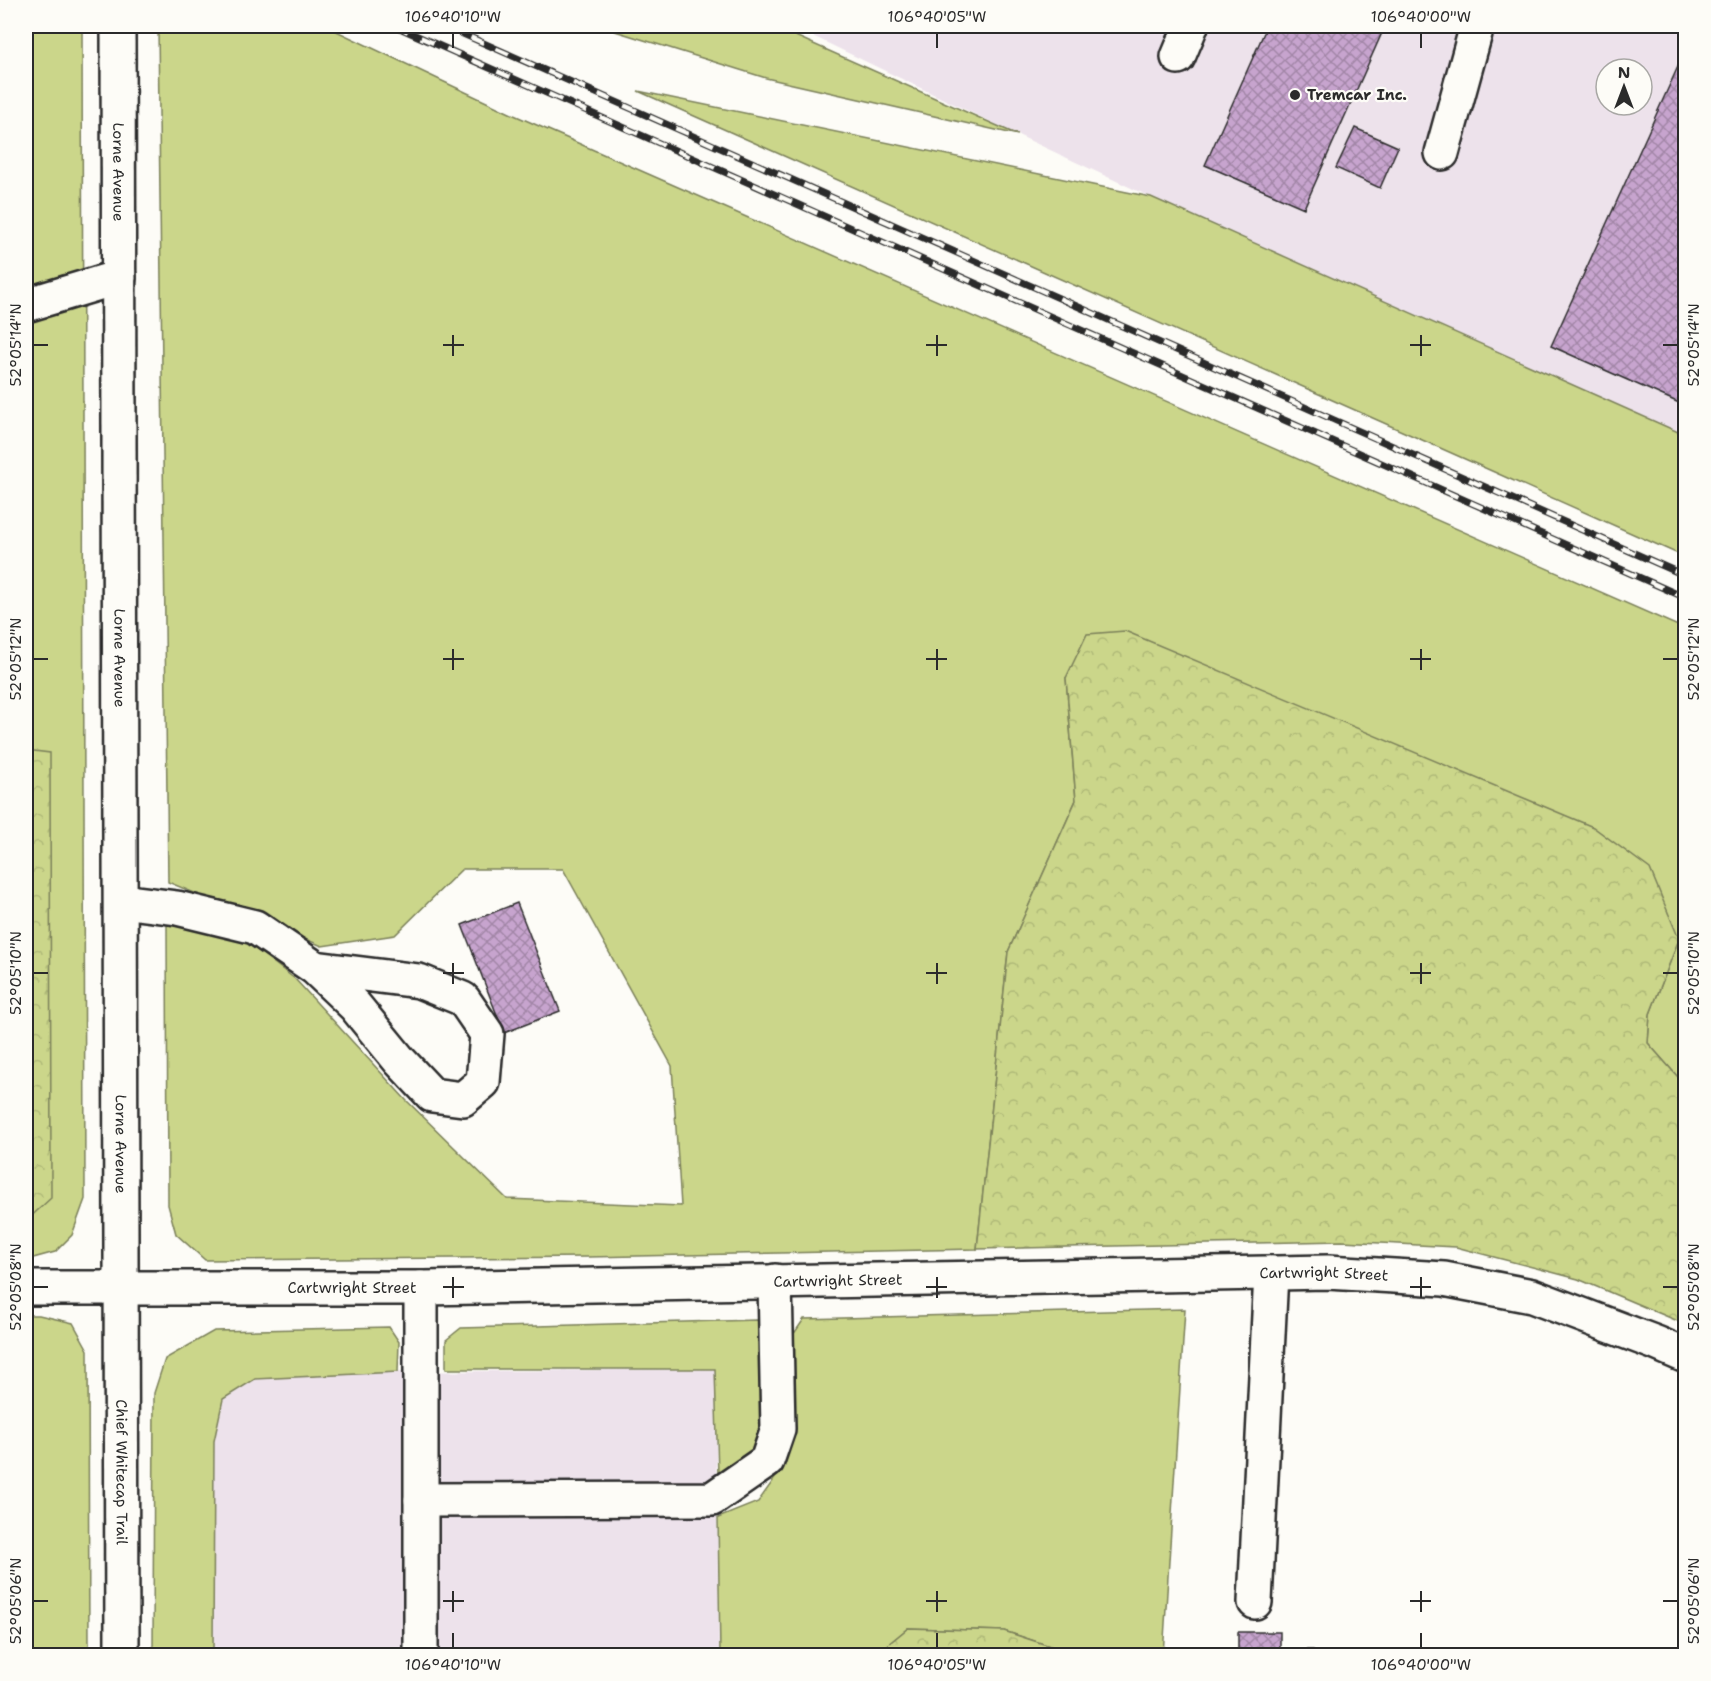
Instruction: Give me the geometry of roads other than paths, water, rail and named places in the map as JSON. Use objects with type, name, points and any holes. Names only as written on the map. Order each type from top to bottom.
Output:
[{"type":"street","name":"Lorne Avenue","points":[[117,26],[121,1288]]},
{"type":"street","points":[[1178,57],[1191,26]]},
{"type":"street","points":[[1442,153],[1477,26]]},
{"type":"street","points":[[26,305],[119,277]]},
{"type":"street","points":[[121,902],[177,908],[255,927],[315,968],[355,1006],[400,1061],[432,1095],[463,1099],[483,1082],[487,1034],[463,999],[419,981],[315,968]]},
{"type":"street","name":"Cartwright Street","points":[[26,1288],[421,1288],[1328,1272],[1444,1279],[1532,1296],[1686,1356]]},
{"type":"street","points":[[1255,1602],[1271,1273]]},
{"type":"street","points":[[421,1500],[712,1499],[767,1461],[778,1429],[775,1281]]},
{"type":"street","name":"Chief Whitecap Trail","points":[[121,1288],[122,1656]]},
{"type":"street","points":[[421,1288],[421,1656]]},
{"type":"railway","points":[[395,26],[1686,598]]},
{"type":"railway","points":[[445,26],[1686,576]]},
{"type":"place","name":"Tremcar Inc.","points":[[1295,95]]}]
